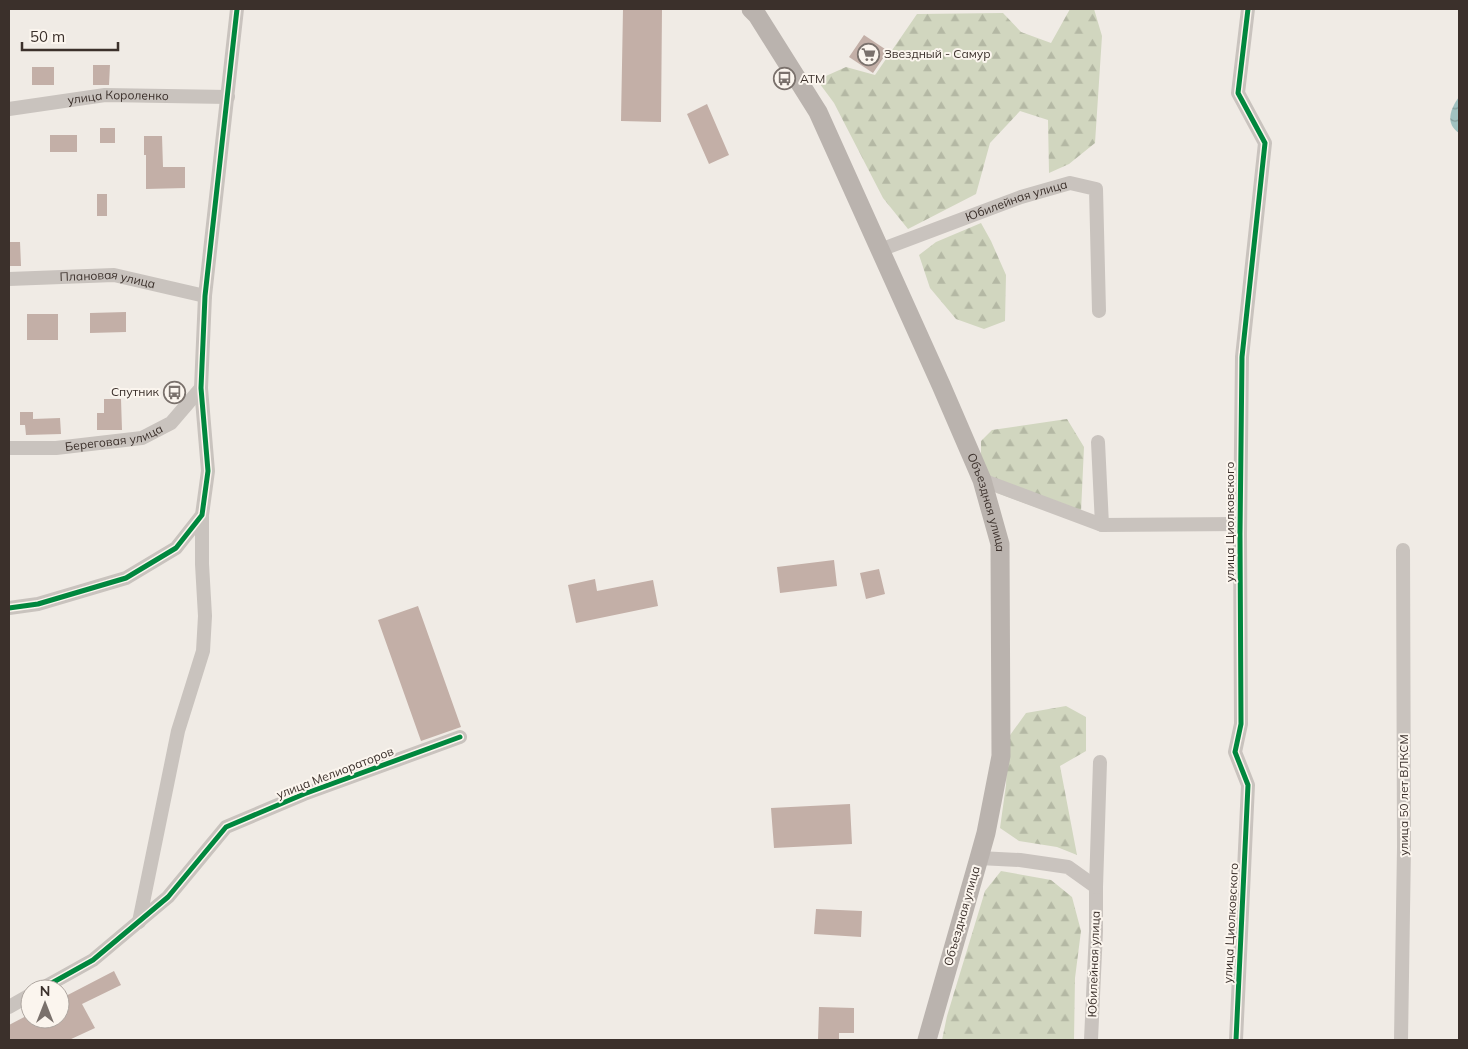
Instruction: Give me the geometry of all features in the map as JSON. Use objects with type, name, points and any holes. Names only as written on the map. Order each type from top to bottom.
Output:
[{"type":"main road","name":"Объездная улица","points":[[758,11],[818,112],[982,480],[1000,544],[1001,756],[986,834],[927,1040]]},
{"type":"street","points":[[139,922],[178,731],[203,651],[205,616],[202,516],[208,471],[201,388],[205,296],[237,9]]},
{"type":"street","name":"улица Циолковского","points":[[1236,1040],[1248,785],[1235,752],[1241,724],[1240,524],[1242,357],[1265,143],[1238,93],[1248,9]]},
{"type":"street","name":"улица Короленко","points":[[9,109],[105,95],[228,97]]},
{"type":"street","name":"Юбилейная улица","points":[[880,250],[1021,197],[1070,183],[1096,189],[1099,311]]},
{"type":"street","name":"Плановая улица","points":[[9,279],[114,275],[205,296]]},
{"type":"street","name":"Береговая улица","points":[[9,448],[56,448],[142,438],[171,423],[201,388]]},
{"type":"street","points":[[1098,442],[1102,524]]},
{"type":"street","name":"улица Циолковского","points":[[982,480],[1102,524],[1240,524]]},
{"type":"street","points":[[9,608],[38,604],[126,578],[176,548],[202,516]]},
{"type":"street","name":"улица 50 лет ВЛКСМ","points":[[1401,1040],[1404,847],[1403,550]]},
{"type":"street","name":"улица Мелиораторов","points":[[59,979],[93,960],[168,897],[226,827],[304,794],[460,737]]},
{"type":"street","name":"Юбилейная улица","points":[[1092,1040],[1100,762]]},
{"type":"street","points":[[979,858],[1020,860],[1068,867],[1096,887]]},
{"type":"street","points":[[9,1007],[20,1001]]},
{"type":"green space","points":[[1070,9],[1094,9],[1102,36],[1095,143],[1069,164],[1049,173],[1048,120],[1020,111],[990,143],[976,194],[908,229],[883,198],[834,103],[817,80],[846,67],[875,75],[917,14],[1003,13],[1021,32],[1051,43]]},
{"type":"green space","points":[[981,223],[1006,275],[1005,321],[984,329],[956,319],[930,288],[919,255],[936,242]]},
{"type":"green space","points":[[1067,419],[1084,447],[1081,512],[1041,509],[997,493],[981,464],[981,441],[992,430]]},
{"type":"green space","points":[[1066,706],[1086,717],[1086,751],[1060,766],[1077,855],[1057,847],[1019,841],[1000,828],[1006,785],[1008,738],[1026,713]]},
{"type":"green space","points":[[1001,871],[1051,880],[1072,897],[1081,931],[1075,978],[1074,1040],[942,1040],[947,1016],[985,891]]},
{"type":"water","points":[[1459,97],[1459,133],[1452,125],[1450,116],[1453,106]]},
{"type":"building","points":[[623,9],[662,9],[661,122],[621,121]]},
{"type":"building","name":"Звездный - Самур","points":[[864,35],[888,51],[873,73],[849,57]]},
{"type":"building","points":[[93,65],[110,65],[109,85],[93,85]]},
{"type":"building","points":[[32,67],[54,67],[54,85],[32,85]]},
{"type":"building","points":[[707,104],[729,155],[709,164],[687,114]]},
{"type":"building","points":[[100,128],[115,128],[115,143],[100,143]]},
{"type":"building","points":[[50,135],[77,135],[77,152],[50,152]]},
{"type":"building","points":[[144,136],[162,136],[163,167],[185,167],[185,188],[146,189]]},
{"type":"building","points":[[97,194],[107,194],[107,216],[97,216]]},
{"type":"building","points":[[9,242],[20,242],[21,266],[9,266]]},
{"type":"building","points":[[126,312],[126,332],[90,333],[90,313]]},
{"type":"building","points":[[27,314],[58,314],[58,340],[27,340]]},
{"type":"building","points":[[104,399],[121,399],[122,430],[97,430],[97,413],[104,413]]},
{"type":"building","points":[[20,412],[33,412],[33,419],[60,418],[61,434],[26,435],[25,425],[20,425]]},
{"type":"building","points":[[834,560],[837,586],[780,593],[777,567]]},
{"type":"building","points":[[879,569],[885,594],[866,599],[860,573]]},
{"type":"building","points":[[595,579],[597,591],[653,580],[658,606],[576,623],[568,585]]},
{"type":"building","points":[[418,606],[461,727],[421,741],[378,620]]},
{"type":"building","points":[[850,804],[852,844],[774,848],[771,808]]},
{"type":"building","points":[[816,909],[862,911],[861,937],[814,934]]},
{"type":"building","points":[[114,971],[121,985],[82,1004],[95,1028],[69,1040],[9,1040],[9,1025],[20,1019],[20,1029],[70,1029],[70,994]]},
{"type":"building","points":[[819,1007],[854,1008],[854,1033],[839,1033],[839,1040],[818,1040]]},
{"type":"cycle path","points":[[9,608],[38,604],[126,578],[176,548],[202,515],[208,471],[201,388],[205,296],[237,9]]},
{"type":"cycle path","points":[[1236,1040],[1248,785],[1235,752],[1241,724],[1240,534],[1242,357],[1265,143],[1238,93],[1248,9]]},
{"type":"cycle path","points":[[59,979],[93,960],[168,897],[226,827],[304,794],[460,737]]},
{"type":"place","name":"Звездный - Самур","points":[[868,54]]},
{"type":"place","name":"АТМ","points":[[784,79]]},
{"type":"place","name":"Спутник","points":[[175,392]]}]
